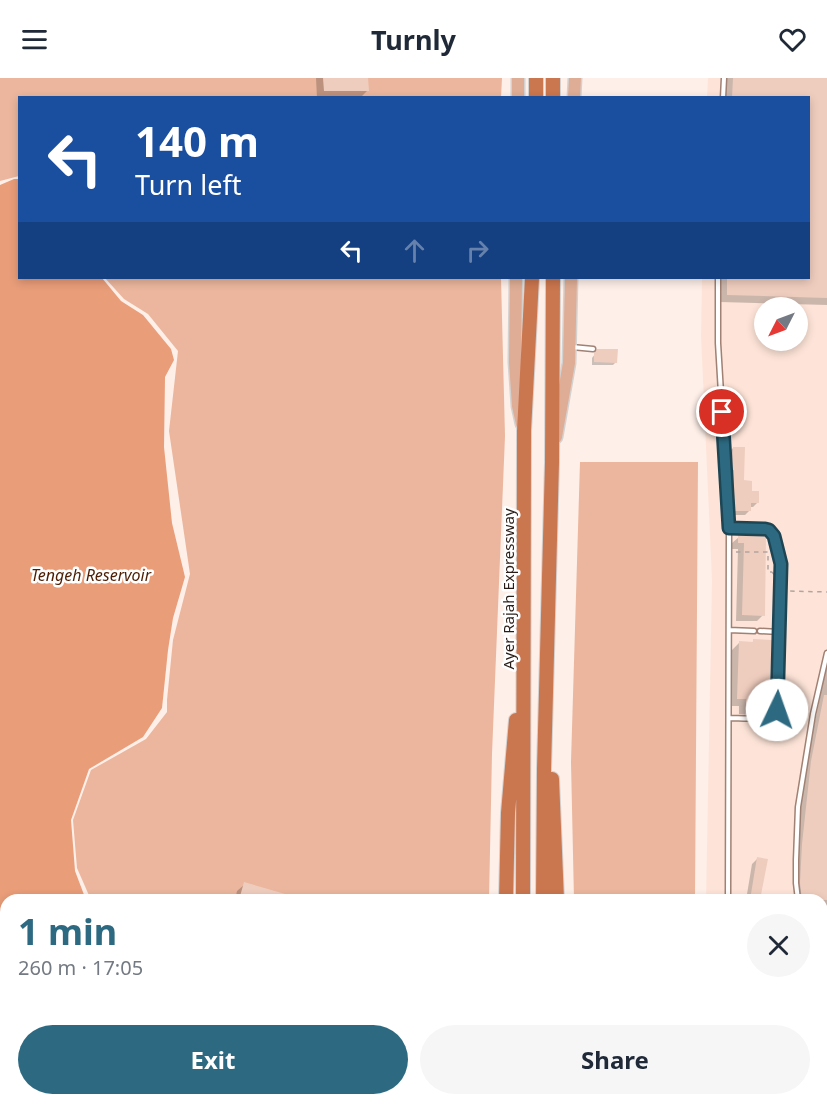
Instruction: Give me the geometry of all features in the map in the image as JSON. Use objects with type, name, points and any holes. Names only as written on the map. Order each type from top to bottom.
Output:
[{"type":"highway","points":[[536,78],[536,96]]},
{"type":"highway","points":[[553,78],[553,96]]},
{"type":"highway","name":"Ayer Rajah Expressway","points":[[523,894],[524,431],[532,279]]},
{"type":"highway","points":[[543,894],[552,462],[553,279]]},
{"type":"highway","points":[[506,894],[508,813],[525,616]]},
{"type":"highway","points":[[545,749],[552,759],[557,894]]},
{"type":"main road","points":[[518,78],[518,96]]},
{"type":"main road","points":[[574,78],[574,96]]},
{"type":"main road","points":[[516,279],[515,362],[519,417],[524,431]]},
{"type":"main road","points":[[552,462],[569,363],[570,301],[573,281]]},
{"type":"lane","points":[[723,96],[724,78]]},
{"type":"lane","points":[[718,279],[718,343],[729,528],[728,894]]},
{"type":"lane","points":[[569,347],[593,349]]},
{"type":"lane","points":[[729,528],[769,530],[774,536],[781,564],[777,710],[772,716],[730,718]]},
{"type":"lane","points":[[729,630],[753,631]]},
{"type":"lane","points":[[759,631],[779,632]]},
{"type":"lane","points":[[797,894],[798,807],[813,714],[827,653]]},
{"type":"path","points":[[729,552],[768,552],[768,572],[772,572],[788,591],[827,592]]},
{"type":"shaded area","points":[[0,78],[502,78],[501,96],[18,96],[18,176],[0,181]]},
{"type":"shaded area","points":[[708,78],[827,78],[827,894],[706,894],[712,580],[701,336],[702,279],[810,279],[810,96],[707,96]]},
{"type":"shaded area","points":[[106,279],[501,279],[505,436],[492,754],[489,894],[88,894],[77,868],[73,820],[91,770],[146,739],[167,712],[173,640],[190,574],[169,431],[178,351],[148,314],[124,299]]},
{"type":"shaded area","points":[[580,462],[698,462],[695,894],[574,894],[571,762]]},
{"type":"water","name":"Tengeh Reservoir","points":[[18,179],[18,279],[103,279],[121,301],[143,315],[171,349],[174,360],[165,377],[164,447],[172,523],[185,577],[173,618],[162,708],[143,737],[89,769],[71,820],[75,871],[84,894],[0,894],[0,185]]},
{"type":"building","points":[[323,78],[368,78],[369,91],[324,91]]},
{"type":"building","points":[[733,78],[827,78],[827,298],[727,295],[727,279],[810,279],[810,96],[732,96]]},
{"type":"building","points":[[597,349],[618,349],[617,363],[594,362],[594,353]]},
{"type":"building","points":[[733,447],[745,447],[744,480],[752,481],[752,491],[759,491],[759,503],[751,503],[751,511],[734,511]]},
{"type":"building","points":[[738,535],[766,536],[765,616],[742,615],[744,543],[738,543]]},
{"type":"building","points":[[753,639],[772,640],[769,700],[758,700],[757,708],[746,708],[746,699],[737,699],[739,641],[753,642]]},
{"type":"building","points":[[824,695],[827,695],[827,894],[801,894],[802,844],[811,761]]},
{"type":"building","points":[[757,857],[768,859],[761,894],[751,894]]},
{"type":"building","points":[[244,882],[285,894],[241,894]]},
{"type":"route","points":[[722,412],[729,528],[769,530],[774,536],[781,564],[777,710]]}]
